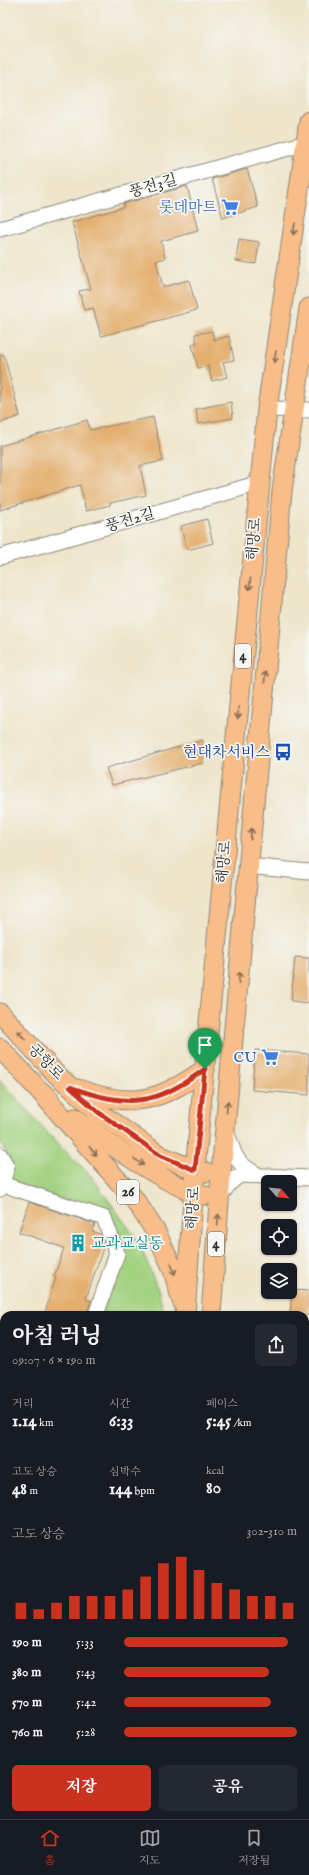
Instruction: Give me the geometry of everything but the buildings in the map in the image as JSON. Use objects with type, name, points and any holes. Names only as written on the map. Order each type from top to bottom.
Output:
[{"type":"main road","name":"해망로","points":[[185,1311],[195,1170],[260,482],[268,409],[305,182],[306,143],[309,121]]},
{"type":"main road","name":"해망로","points":[[211,1311],[221,1174],[282,491],[301,410],[309,308]]},
{"type":"main road","name":"공항로","points":[[0,1013],[70,1087],[98,1112],[161,1156],[195,1170],[221,1174]]},
{"type":"main road","name":"공항로","points":[[0,1048],[39,1090],[84,1125],[155,1173],[194,1194],[219,1198]]},
{"type":"main road","points":[[70,1087],[100,1098],[121,1101],[140,1100],[160,1096],[181,1086],[205,1069]]},
{"type":"main road","name":"26","points":[[39,1090],[125,1188],[156,1232],[172,1267],[184,1311]]},
{"type":"street","name":"풍전3길","points":[[0,229],[306,143]]},
{"type":"street","points":[[268,409],[301,410]]},
{"type":"street","name":"풍전2길","points":[[0,557],[260,482]]},
{"type":"street","name":"해망로","points":[[248,866],[309,872]]},
{"type":"street","points":[[225,1128],[234,1155],[242,1166],[256,1174]]},
{"type":"street","points":[[0,1155],[7,1167],[1,1187],[104,1218],[117,1253],[97,1311]]},
{"type":"street","points":[[219,1198],[234,1178],[241,1175],[256,1174],[309,1178]]},
{"type":"green space","points":[[0,1080],[56,1142],[91,1176],[138,1241],[159,1292],[163,1311],[102,1311],[122,1254],[106,1214],[8,1181],[13,1165],[0,1142]]},
{"type":"place","name":"롯데마트","points":[[230,207]]},
{"type":"place","name":"현대차서비스","points":[[283,752]]},
{"type":"place","name":"CU","points":[[270,1057]]},
{"type":"place","name":"교과교실동","points":[[78,1243]]},
{"type":"route","points":[[205,1069],[195,1170],[161,1156],[98,1112],[70,1087],[100,1098],[121,1101],[140,1100],[160,1096],[181,1086],[205,1069]]}]
